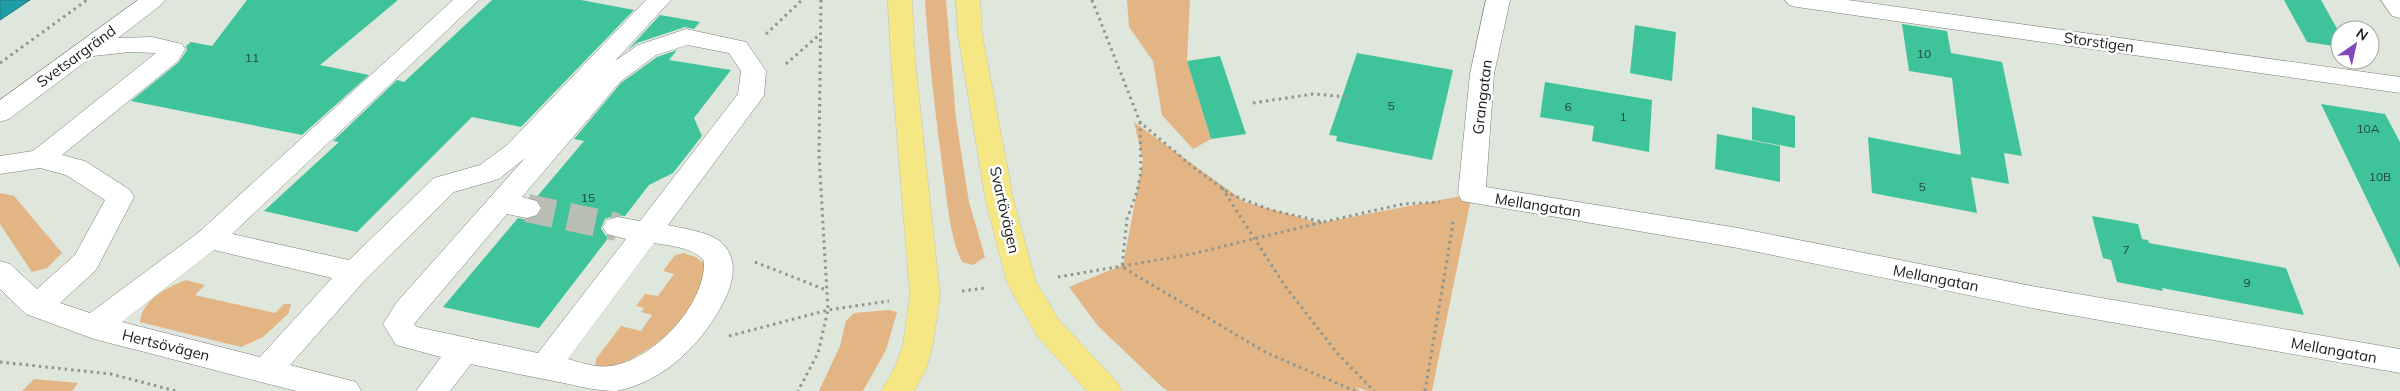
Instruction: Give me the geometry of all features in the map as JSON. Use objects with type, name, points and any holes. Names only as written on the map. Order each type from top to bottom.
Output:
[{"type":"main road","points":[[897,391],[910,370],[918,344],[925,296],[903,60],[900,0]]},
{"type":"main road","name":"Svartövägen","points":[[968,0],[970,34],[1000,202],[1022,283],[1048,328],[1106,391]]},
{"type":"street","name":"Svetsargränd","points":[[0,113],[153,0]]},
{"type":"street","points":[[94,327],[209,239],[467,0]]},
{"type":"street","points":[[266,371],[355,272],[444,185],[489,172],[516,151],[659,0]]},
{"type":"street","name":"Grangatan","points":[[1459,199],[1498,0]]},
{"type":"street","name":"Storstigen","points":[[1798,0],[2400,85]]},
{"type":"street","points":[[2394,0],[2400,11]]},
{"type":"street","points":[[545,367],[648,233],[751,95],[754,71],[737,47],[686,37],[647,50],[611,76],[408,310],[398,324],[407,337],[463,351],[545,367],[609,379],[634,373],[660,356],[688,332],[716,286],[720,270],[716,253],[708,246],[696,242],[648,233],[617,227]]},
{"type":"street","points":[[40,159],[169,55],[173,49],[160,44],[137,44],[86,49]]},
{"type":"street","points":[[0,165],[40,159],[75,168],[120,198],[86,262],[37,306]]},
{"type":"street","name":"Mellangatan","points":[[1459,199],[1738,238],[2037,298],[2400,361]]},
{"type":"street","points":[[500,203],[527,208]]},
{"type":"street","points":[[209,239],[355,272]]},
{"type":"street","name":"Hertsövägen","points":[[0,272],[37,306],[94,327],[345,391]]},
{"type":"street","points":[[432,391],[463,351]]},
{"type":"path","points":[[0,63],[87,0]]},
{"type":"path","points":[[743,56],[802,0]]},
{"type":"path","points":[[798,391],[818,353],[828,310],[818,159],[818,47],[821,0]]},
{"type":"path","points":[[1092,0],[1140,122],[1140,171],[1137,192],[1127,219],[1122,267]]},
{"type":"path","points":[[1254,103],[1317,92],[1329,92],[1349,97]]},
{"type":"path","points":[[1140,122],[1169,148],[1232,195],[1270,210],[1323,222]]},
{"type":"path","points":[[1219,185],[1285,286],[1337,353],[1374,391]]},
{"type":"path","points":[[688,332],[727,337],[828,310],[1122,267],[1254,239],[1403,204],[1459,199],[1453,224],[1425,391]]},
{"type":"path","points":[[716,253],[749,260],[826,290]]},
{"type":"path","points":[[1122,267],[1164,289],[1212,322],[1269,354],[1297,368],[1356,391]]},
{"type":"path","points":[[0,362],[111,374],[176,391]]},
{"type":"shaded area","points":[[925,0],[946,0],[956,119],[969,202],[985,257],[973,265],[962,262],[950,222],[933,90]]},
{"type":"shaded area","points":[[1127,0],[1190,0],[1187,61],[1211,139],[1193,149],[1162,115],[1153,61],[1129,27]]},
{"type":"shaded area","points":[[1134,122],[1245,202],[1320,223],[1472,194],[1432,391],[1367,391],[1356,387],[1360,391],[1168,391],[1163,388],[1098,326],[1069,287],[1123,265],[1143,160]]},
{"type":"shaded area","points":[[0,193],[14,196],[62,253],[47,268],[32,272],[0,224]]},
{"type":"shaded area","points":[[684,253],[700,260],[706,270],[696,300],[685,317],[663,338],[636,357],[608,367],[595,369],[596,359],[621,326],[641,331],[652,315],[641,312],[644,308],[636,306],[645,294],[658,296],[674,274],[663,271],[675,255]]},
{"type":"shaded area","points":[[186,280],[205,285],[195,295],[275,313],[284,304],[291,304],[288,314],[263,337],[241,347],[140,322],[145,307],[150,301],[171,286]]},
{"type":"shaded area","points":[[889,310],[897,312],[886,350],[863,391],[819,391],[840,346],[846,321],[854,313]]},
{"type":"shaded area","points":[[34,379],[78,383],[72,391],[22,391]]},
{"type":"water","points":[[0,0],[30,0],[0,20]]},
{"type":"building","points":[[247,0],[398,0],[320,65],[369,75],[302,135],[131,101],[179,62],[187,50],[186,46],[191,42],[212,46]]},
{"type":"building","points":[[492,0],[581,0],[634,10],[521,127],[472,117],[357,232],[264,211],[339,142],[333,141],[397,80],[404,82]]},
{"type":"building","points":[[2284,0],[2321,0],[2332,20],[2330,20],[2330,45],[2307,42]]},
{"type":"building","points":[[660,15],[700,22],[694,29],[685,27],[637,43],[628,50]]},
{"type":"building","points":[[1902,24],[1947,31],[1951,53],[2002,62],[2022,156],[2004,153],[2009,184],[1971,177],[1977,213],[1872,193],[1868,137],[1961,155],[1952,78],[1909,71]]},
{"type":"building","points":[[1635,25],[1676,32],[1672,81],[1630,73]]},
{"type":"building","points":[[677,50],[669,60],[731,70],[694,118],[702,136],[673,173],[649,185],[625,216],[616,215],[605,219],[601,228],[605,235],[609,237],[539,328],[443,307],[518,218],[528,220],[539,216],[543,207],[535,199],[584,141],[574,139],[621,83],[657,57]]},
{"type":"building","points":[[1357,53],[1453,70],[1432,160],[1336,141],[1337,136],[1329,135]]},
{"type":"building","points":[[1220,56],[1246,134],[1211,139],[1187,61]]},
{"type":"building","points":[[1545,82],[1652,100],[1649,152],[1592,141],[1594,126],[1540,117]]},
{"type":"building","points":[[2321,104],[2385,114],[2400,142],[2400,268]]},
{"type":"building","points":[[1752,107],[1795,116],[1795,148],[1752,140]]},
{"type":"building","points":[[1717,134],[1780,146],[1780,182],[1715,169]]},
{"type":"building","points":[[2092,216],[2138,224],[2142,239],[2148,240],[2149,243],[2286,268],[2304,315],[2162,288],[2163,291],[2117,282],[2111,260],[2103,258]]},
{"type":"tunnel","points":[[527,208],[617,227]]}]
